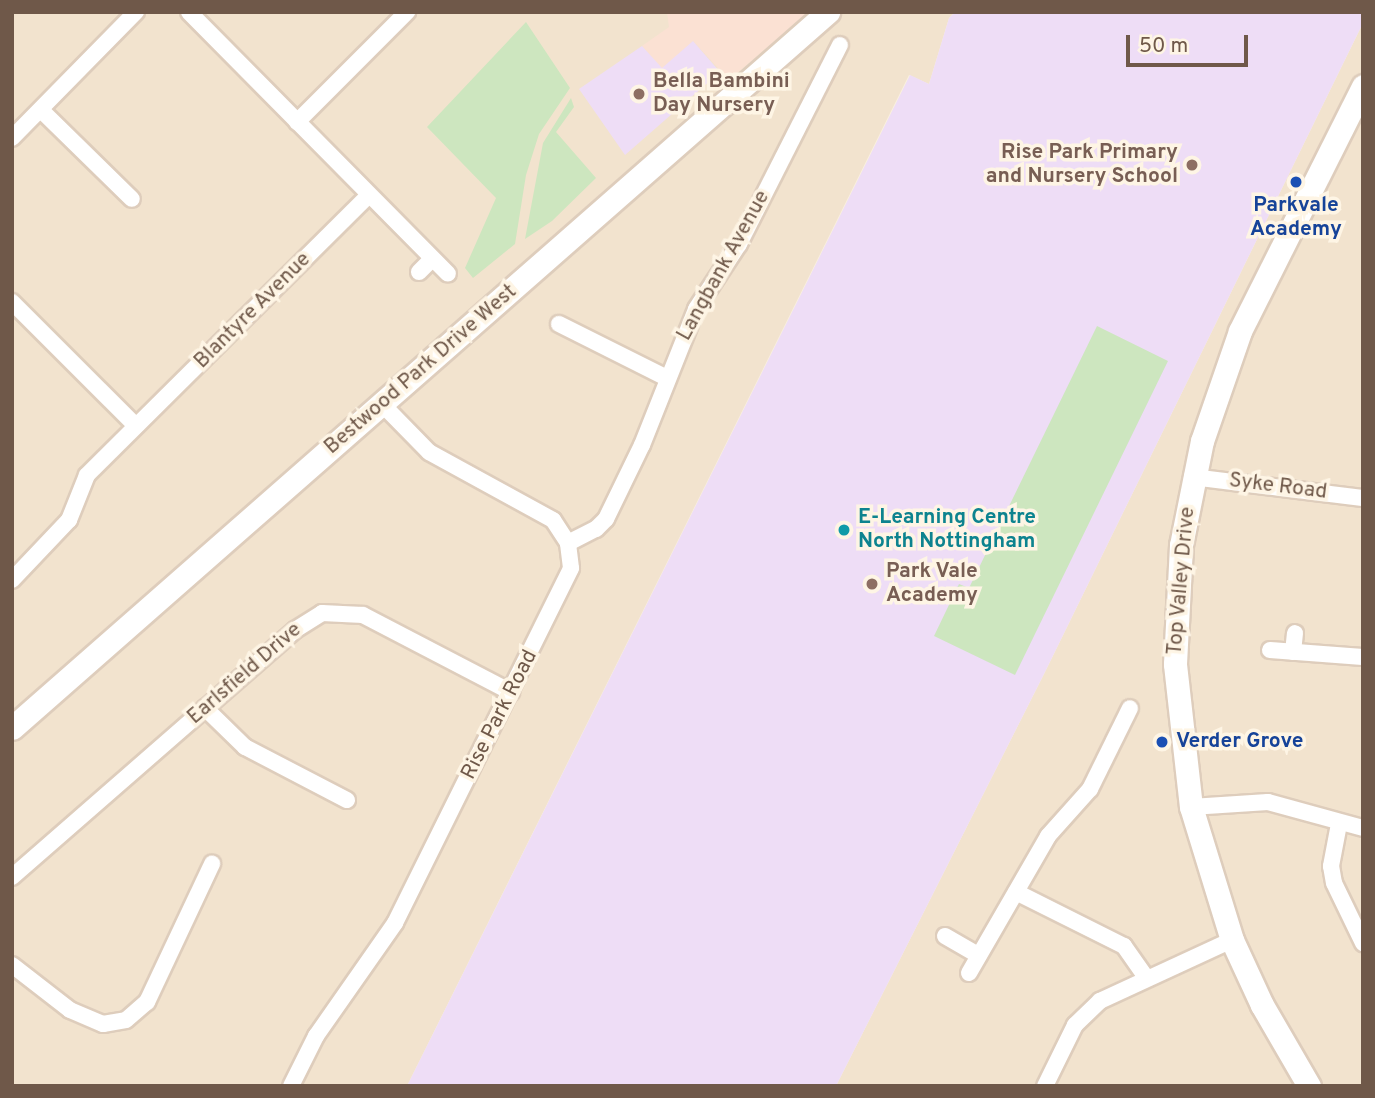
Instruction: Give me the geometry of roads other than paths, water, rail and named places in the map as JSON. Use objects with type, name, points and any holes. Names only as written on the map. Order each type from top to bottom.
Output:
[{"type":"street","points":[[12,138],[136,12]]},
{"type":"street","points":[[189,12],[448,274]]},
{"type":"street","points":[[298,122],[407,12]]},
{"type":"street","name":"Bestwood Park Drive West","points":[[12,728],[828,12]]},
{"type":"street","name":"Langbank Avenue","points":[[568,542],[596,529],[606,519],[642,444],[696,309],[739,244],[840,46]]},
{"type":"street","points":[[801,82],[817,90]]},
{"type":"street","name":"Top Valley Drive","points":[[1309,1086],[1262,1005],[1232,940],[1191,807],[1175,664],[1181,545],[1192,477],[1245,320],[1363,86]]},
{"type":"street","points":[[41,110],[132,199]]},
{"type":"street","name":"Blantyre Avenue","points":[[12,580],[69,520],[82,480],[369,195]]},
{"type":"street","points":[[419,272],[432,259]]},
{"type":"street","points":[[25,290],[12,302],[136,426]]},
{"type":"street","points":[[559,324],[667,378]]},
{"type":"street","points":[[382,404],[429,452],[540,511],[562,530],[568,542]]},
{"type":"street","name":"Syke Road","points":[[1192,477],[1363,498]]},
{"type":"street","name":"Rise Park Road","points":[[292,1086],[316,1036],[395,923],[568,581],[568,542]]},
{"type":"street","name":"Earlsfield Drive","points":[[12,877],[309,619],[337,610],[363,615],[511,692]]},
{"type":"street","points":[[1293,652],[1294,633]]},
{"type":"street","points":[[1270,650],[1363,657]]},
{"type":"street","points":[[205,708],[245,747],[346,800]]},
{"type":"street","points":[[970,973],[1048,836],[1085,797],[1127,729],[1130,708]]},
{"type":"street","points":[[1191,807],[1268,802],[1339,824],[1363,828]]},
{"type":"street","points":[[1339,824],[1331,866],[1334,883],[1358,920],[1363,943]]},
{"type":"street","points":[[12,965],[70,1010],[103,1024],[126,1020],[147,1002],[212,864]]},
{"type":"street","points":[[1016,892],[1124,946],[1146,978]]},
{"type":"street","points":[[945,936],[979,956]]},
{"type":"street","points":[[1045,1086],[1075,1025],[1101,1001],[1232,940]]},
{"type":"place","name":"Bella Bambini Day Nursery","points":[[639,94]]},
{"type":"place","name":"Rise Park Primary and Nursery School","points":[[1192,165]]},
{"type":"place","name":"Parkvale Academy","points":[[1296,182]]},
{"type":"place","name":"E-Learning Centre North Nottingham","points":[[844,530]]},
{"type":"place","name":"Park Vale Academy","points":[[872,584]]},
{"type":"place","name":"Verder Grove","points":[[1162,742]]}]
